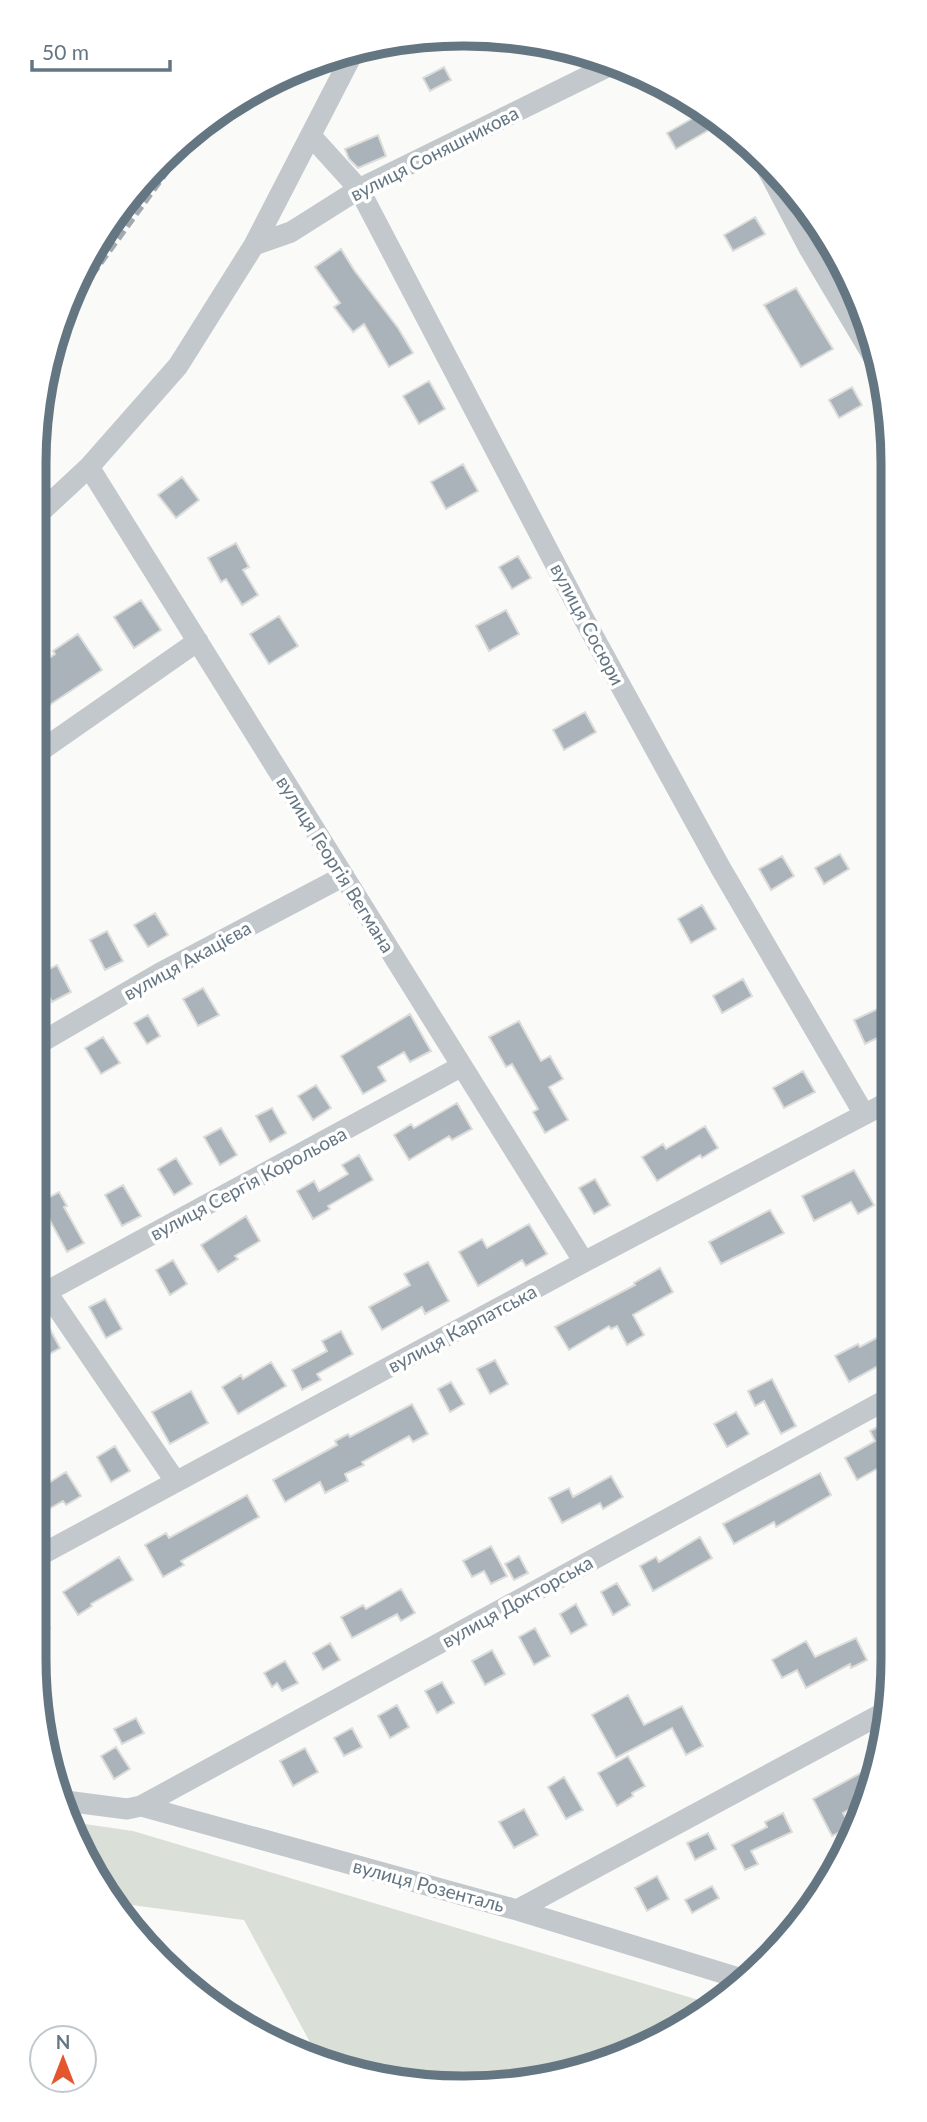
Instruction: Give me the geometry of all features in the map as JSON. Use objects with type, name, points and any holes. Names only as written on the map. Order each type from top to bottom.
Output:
[{"type":"street","points":[[46,507],[89,467],[178,366],[254,245],[349,62]]},
{"type":"street","name":"вулиця Соняшникова","points":[[254,245],[290,232],[359,190],[602,69]]},
{"type":"street","name":"вулиця Сосюри","points":[[312,137],[359,190],[584,619],[720,867],[864,1114]]},
{"type":"street","points":[[776,186],[861,336]]},
{"type":"street","name":"вулиця Георгія Вегмана","points":[[89,467],[584,1262]]},
{"type":"street","points":[[46,747],[198,641]]},
{"type":"street","name":"вулиця Акацієва","points":[[46,1039],[160,973],[344,876]]},
{"type":"street","name":"вулиця Сергія Корольова","points":[[46,1292],[462,1066]]},
{"type":"street","name":"вулиця Карпатська","points":[[46,1552],[881,1106]]},
{"type":"street","points":[[46,1306],[176,1482]]},
{"type":"street","name":"вулиця Докторська","points":[[141,1806],[881,1403]]},
{"type":"street","name":"вулиця Розенталь","points":[[71,1802],[127,1809],[141,1806],[517,1910],[877,1716]]},
{"type":"street","points":[[517,1910],[734,1977]]},
{"type":"shaded area","points":[[80,1823],[133,1831],[703,2001],[623,2045],[572,2062],[491,2076],[409,2073],[355,2062],[313,2048],[244,1920],[126,1904],[102,1868]]},
{"type":"building","points":[[444,67],[451,80],[430,91],[423,78]]},
{"type":"building","points":[[696,116],[709,130],[676,149],[667,133]]},
{"type":"building","points":[[378,135],[386,156],[358,168],[349,159],[345,149]]},
{"type":"building","points":[[755,217],[765,234],[733,251],[724,235]]},
{"type":"building","points":[[341,249],[413,353],[389,367],[364,324],[353,332],[334,307],[340,303],[315,267]]},
{"type":"building","points":[[796,288],[833,349],[801,367],[764,305]]},
{"type":"building","points":[[429,381],[445,409],[419,424],[403,396]]},
{"type":"building","points":[[852,387],[862,405],[839,418],[829,400]]},
{"type":"building","points":[[463,464],[478,491],[446,509],[431,482]]},
{"type":"building","points":[[182,477],[199,500],[176,518],[158,495]]},
{"type":"building","points":[[236,543],[249,567],[243,570],[258,595],[242,605],[226,579],[221,582],[208,558]]},
{"type":"building","points":[[518,556],[531,578],[512,589],[499,567]]},
{"type":"building","points":[[141,600],[161,630],[134,648],[114,617]]},
{"type":"building","points":[[506,610],[519,634],[489,651],[476,626]]},
{"type":"building","points":[[279,616],[298,646],[269,664],[250,634]]},
{"type":"building","points":[[78,634],[102,670],[46,707],[46,661],[55,654],[53,651]]},
{"type":"building","points":[[585,712],[596,732],[564,750],[553,730]]},
{"type":"building","points":[[840,854],[849,869],[824,884],[815,868]]},
{"type":"building","points":[[782,856],[794,876],[771,890],[759,869]]},
{"type":"building","points":[[702,905],[716,929],[691,943],[678,919]]},
{"type":"building","points":[[155,913],[168,935],[148,947],[134,925]]},
{"type":"building","points":[[107,931],[123,961],[105,970],[90,940]]},
{"type":"building","points":[[57,965],[71,992],[52,1002],[46,992],[46,970]]},
{"type":"building","points":[[743,979],[752,996],[722,1013],[713,996]]},
{"type":"building","points":[[203,988],[219,1015],[198,1026],[183,999]]},
{"type":"building","points":[[881,1007],[881,1036],[865,1044],[854,1020]]},
{"type":"building","points":[[410,1014],[431,1051],[410,1062],[404,1052],[378,1067],[386,1081],[363,1094],[341,1056]]},
{"type":"building","points":[[148,1015],[160,1036],[147,1044],[134,1023]]},
{"type":"building","points":[[519,1021],[541,1061],[550,1056],[563,1079],[549,1087],[568,1120],[545,1133],[533,1112],[538,1109],[512,1064],[506,1067],[489,1037]]},
{"type":"building","points":[[103,1037],[120,1063],[101,1074],[85,1048]]},
{"type":"building","points":[[803,1071],[815,1092],[784,1108],[773,1088]]},
{"type":"building","points":[[316,1085],[331,1108],[313,1120],[298,1096]]},
{"type":"building","points":[[457,1103],[472,1129],[452,1140],[449,1136],[409,1160],[394,1135],[411,1124],[414,1128]]},
{"type":"building","points":[[272,1108],[286,1133],[270,1142],[256,1116]]},
{"type":"building","points":[[705,1126],[718,1148],[702,1158],[700,1155],[657,1181],[642,1157],[663,1144],[666,1149]]},
{"type":"building","points":[[221,1128],[237,1155],[220,1165],[204,1137]]},
{"type":"building","points":[[359,1155],[373,1180],[328,1206],[330,1209],[313,1219],[297,1191],[314,1181],[319,1191],[348,1174],[342,1165]]},
{"type":"building","points":[[176,1158],[192,1184],[174,1195],[158,1169]]},
{"type":"building","points":[[854,1170],[874,1205],[858,1214],[851,1202],[814,1221],[802,1196]]},
{"type":"building","points":[[595,1179],[610,1205],[594,1214],[579,1188]]},
{"type":"building","points":[[123,1185],[141,1216],[122,1226],[105,1195]]},
{"type":"building","points":[[59,1192],[67,1206],[64,1207],[84,1243],[67,1252],[46,1213],[46,1199]]},
{"type":"building","points":[[770,1210],[784,1233],[721,1264],[709,1242]]},
{"type":"building","points":[[246,1216],[260,1241],[235,1256],[238,1259],[218,1272],[201,1245]]},
{"type":"building","points":[[529,1224],[547,1254],[526,1266],[522,1260],[478,1286],[459,1252],[482,1239],[487,1248]]},
{"type":"building","points":[[173,1260],[187,1284],[170,1295],[156,1270]]},
{"type":"building","points":[[428,1262],[449,1301],[425,1314],[422,1307],[382,1330],[369,1307],[410,1285],[404,1274]]},
{"type":"building","points":[[660,1268],[673,1292],[633,1315],[644,1335],[627,1345],[617,1326],[611,1329],[609,1326],[569,1350],[555,1327],[635,1285],[634,1283]]},
{"type":"building","points":[[105,1299],[122,1329],[106,1338],[89,1307]]},
{"type":"building","points":[[50,1329],[60,1348],[46,1356],[46,1331]]},
{"type":"building","points":[[341,1331],[353,1354],[317,1374],[321,1380],[302,1390],[292,1370],[327,1351],[322,1341]]},
{"type":"building","points":[[881,1336],[881,1365],[849,1382],[835,1356],[858,1344],[860,1347]]},
{"type":"building","points":[[495,1360],[508,1384],[490,1394],[477,1369]]},
{"type":"building","points":[[271,1362],[286,1386],[238,1414],[222,1387],[241,1375],[243,1379]]},
{"type":"building","points":[[772,1379],[796,1426],[781,1434],[764,1401],[755,1406],[748,1391]]},
{"type":"building","points":[[451,1382],[464,1404],[450,1412],[438,1389]]},
{"type":"building","points":[[191,1391],[208,1423],[170,1444],[152,1412]]},
{"type":"building","points":[[412,1404],[428,1434],[413,1442],[409,1436],[362,1462],[364,1465],[345,1474],[348,1481],[325,1493],[320,1482],[285,1502],[273,1480],[337,1445],[335,1441],[348,1434],[350,1437]]},
{"type":"building","points":[[736,1412],[749,1434],[727,1447],[714,1424]]},
{"type":"building","points":[[881,1425],[881,1467],[857,1480],[845,1458],[875,1441],[870,1431]]},
{"type":"building","points":[[115,1446],[130,1471],[111,1482],[97,1457]]},
{"type":"building","points":[[66,1472],[81,1496],[66,1505],[63,1501],[46,1511],[46,1485]]},
{"type":"building","points":[[820,1473],[831,1495],[776,1527],[774,1522],[734,1544],[723,1524]]},
{"type":"building","points":[[611,1476],[623,1497],[603,1509],[600,1503],[562,1523],[549,1498],[569,1488],[573,1497]]},
{"type":"building","points":[[247,1495],[259,1517],[181,1561],[184,1565],[163,1577],[145,1545],[166,1533],[169,1538]]},
{"type":"building","points":[[700,1537],[712,1558],[653,1591],[640,1566],[656,1557],[659,1562]]},
{"type":"building","points":[[491,1546],[507,1576],[491,1584],[484,1571],[472,1577],[463,1561]]},
{"type":"building","points":[[519,1556],[528,1573],[514,1580],[505,1564]]},
{"type":"building","points":[[119,1557],[133,1580],[91,1604],[92,1606],[78,1615],[63,1592]]},
{"type":"building","points":[[617,1583],[630,1605],[613,1615],[601,1592]]},
{"type":"building","points":[[401,1589],[415,1613],[401,1621],[397,1614],[352,1638],[341,1617],[363,1605],[366,1609]]},
{"type":"building","points":[[576,1604],[587,1625],[571,1634],[560,1614]]},
{"type":"building","points":[[535,1628],[550,1656],[534,1665],[519,1637]]},
{"type":"building","points":[[856,1638],[867,1660],[851,1668],[850,1664],[806,1688],[797,1670],[782,1678],[772,1660],[806,1641],[815,1657]]},
{"type":"building","points":[[330,1643],[340,1660],[323,1670],[313,1653]]},
{"type":"building","points":[[492,1650],[505,1674],[485,1685],[472,1661]]},
{"type":"building","points":[[285,1661],[298,1683],[282,1691],[277,1683],[272,1687],[264,1673]]},
{"type":"building","points":[[442,1682],[454,1703],[437,1713],[425,1691]]},
{"type":"building","points":[[628,1695],[644,1725],[682,1706],[703,1746],[686,1755],[672,1728],[616,1758],[592,1715]]},
{"type":"building","points":[[397,1705],[409,1727],[390,1738],[378,1716]]},
{"type":"building","points":[[136,1718],[144,1733],[122,1744],[114,1729]]},
{"type":"building","points":[[352,1728],[362,1747],[344,1756],[334,1738]]},
{"type":"building","points":[[116,1747],[130,1769],[114,1779],[101,1756]]},
{"type":"building","points":[[305,1748],[318,1772],[293,1786],[280,1761]]},
{"type":"building","points":[[628,1756],[645,1786],[617,1806],[598,1773]]},
{"type":"building","points":[[866,1770],[854,1807],[843,1813],[848,1822],[844,1830],[832,1836],[813,1799]]},
{"type":"building","points":[[564,1777],[583,1810],[566,1819],[548,1787]]},
{"type":"building","points":[[524,1809],[538,1835],[514,1848],[499,1822]]},
{"type":"building","points":[[783,1813],[792,1832],[751,1851],[758,1864],[745,1870],[732,1845],[767,1827],[765,1822]]},
{"type":"building","points":[[708,1833],[716,1849],[695,1860],[687,1843]]},
{"type":"building","points":[[657,1876],[669,1899],[647,1911],[635,1888]]},
{"type":"building","points":[[712,1886],[719,1898],[692,1913],[685,1900]]},
{"type":"railway","points":[[88,281],[174,162]]}]
